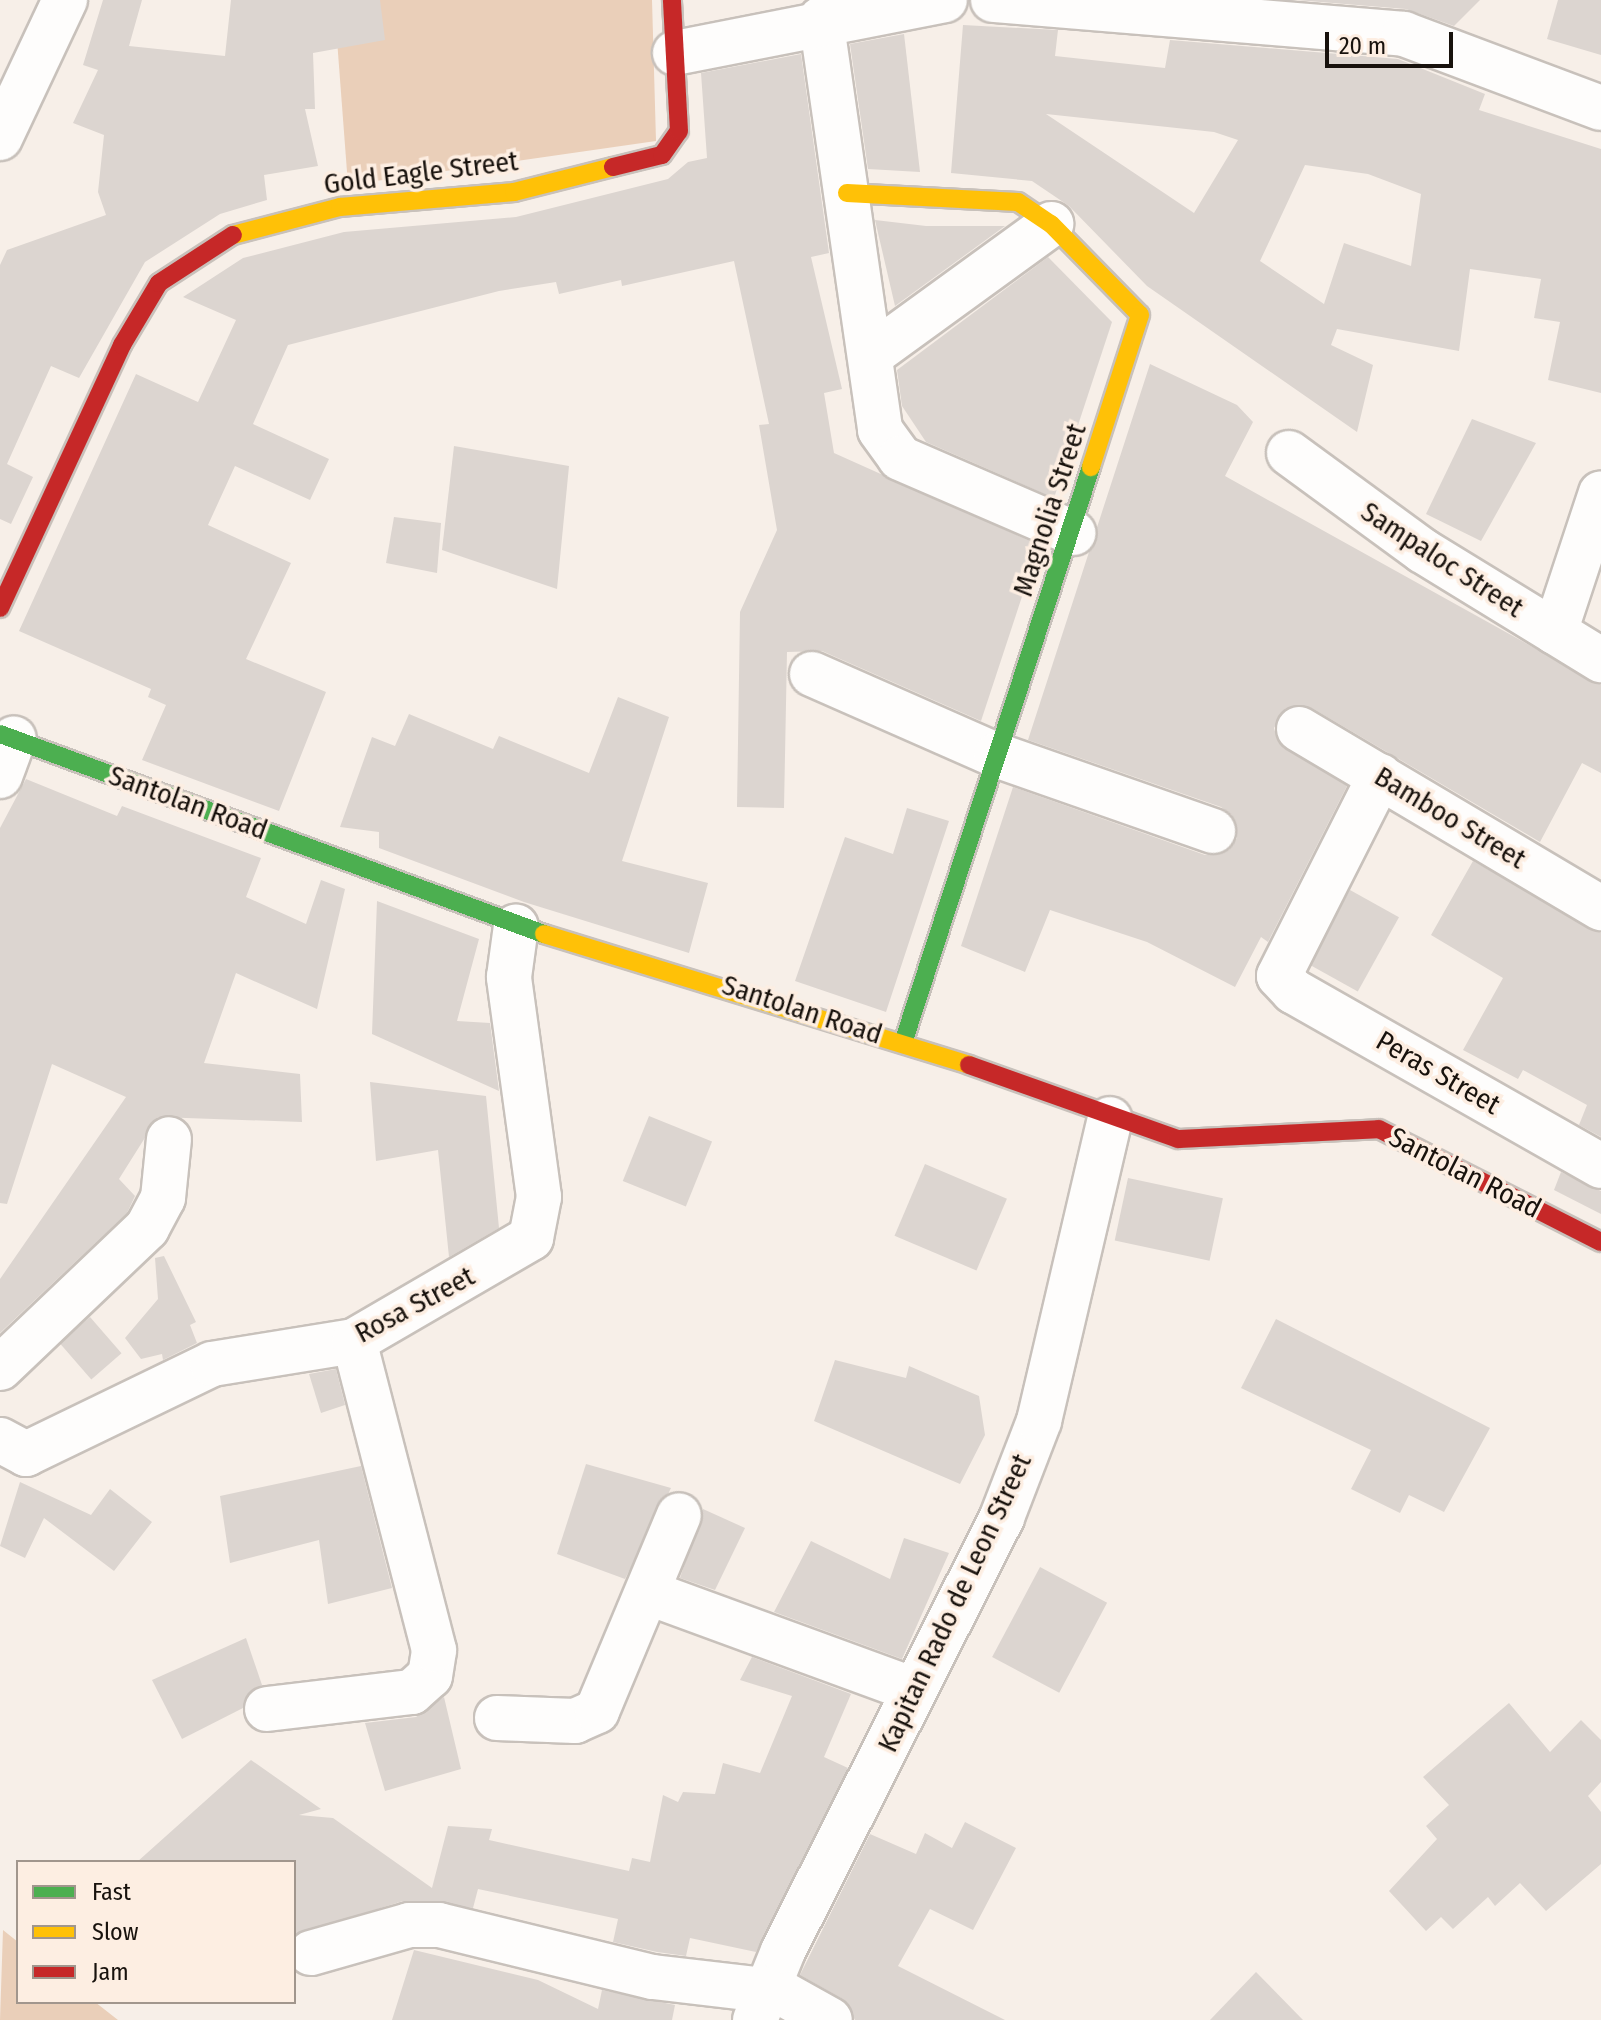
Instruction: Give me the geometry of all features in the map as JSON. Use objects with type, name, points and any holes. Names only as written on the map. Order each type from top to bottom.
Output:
[{"type":"street","points":[[0,138],[65,0]]},
{"type":"street","name":"Gold Eagle Street","points":[[0,608],[122,345],[159,283],[233,235],[324,211],[514,192],[662,155],[679,131],[672,0]]},
{"type":"street","points":[[675,53],[821,19],[945,0]]},
{"type":"street","points":[[993,0],[1405,17],[1598,103]]},
{"type":"street","points":[[821,19],[871,355],[888,447],[1073,533]]},
{"type":"street","name":"Magnolia Street","points":[[847,193],[996,197],[1051,224],[1140,315],[1073,533],[996,755],[903,1043]]},
{"type":"street","points":[[871,355],[1051,224]]},
{"type":"street","name":"Sampaloc Street","points":[[1289,453],[1423,551],[1601,660]]},
{"type":"street","points":[[1555,632],[1601,493]]},
{"type":"street","points":[[812,674],[996,755],[1213,831]]},
{"type":"street","name":"Bamboo Street","points":[[1299,729],[1601,908]]},
{"type":"street","name":"Santolan Road","points":[[5,750],[516,926],[903,1043],[1110,1119],[1178,1139],[1379,1129],[1601,1242]]},
{"type":"street","name":"Peras Street","points":[[1380,776],[1279,976],[1293,991],[1601,1166]]},
{"type":"street","name":"Rosa Street","points":[[0,1440],[26,1454],[212,1364],[354,1341],[514,1251],[538,1222],[509,977],[516,926]]},
{"type":"street","name":"Kapitan Rado de Leon Street","points":[[761,2006],[914,1690],[1002,1517],[1039,1421],[1110,1119]]},
{"type":"street","points":[[0,1368],[147,1228],[163,1198],[169,1139]]},
{"type":"street","points":[[267,1709],[412,1692],[430,1676],[434,1650],[354,1341]]},
{"type":"street","points":[[497,1718],[575,1721],[597,1711],[649,1593],[679,1515]]},
{"type":"street","points":[[649,1593],[914,1690]]},
{"type":"street","points":[[311,1953],[409,1925],[439,1925],[761,2006],[830,2020]]},
{"type":"shaded area","points":[[334,0],[652,0],[656,141],[348,185]]},
{"type":"shaded area","points":[[3,1930],[16,1940],[16,2004],[98,2004],[118,2020],[0,2020]]},
{"type":"building","points":[[103,0],[142,0],[129,46],[225,56],[231,0],[380,0],[385,40],[313,53],[315,109],[305,109],[318,166],[264,175],[267,200],[220,214],[145,262],[79,378],[51,366],[7,464],[33,477],[11,524],[0,519],[0,265],[7,250],[106,215],[98,192],[104,135],[73,123],[98,70],[83,65]]},
{"type":"building","points":[[1296,0],[1480,0],[1454,26],[1406,9]]},
{"type":"building","points":[[1558,0],[1601,0],[1601,55],[1547,39]]},
{"type":"building","points":[[963,25],[1058,30],[1055,56],[1165,68],[1170,40],[1398,59],[1485,94],[1479,110],[1601,149],[1601,393],[1548,380],[1560,322],[1534,318],[1541,279],[1470,269],[1459,351],[1337,329],[1331,345],[1373,365],[1357,432],[1147,286],[1069,206],[1032,181],[951,173]],"holes":[[[1046,114],[1214,132],[1238,140],[1194,213]],[[1305,165],[1368,174],[1421,194],[1411,266],[1344,243],[1324,304],[1260,261]]]},
{"type":"building","points":[[904,34],[920,172],[868,169],[850,44]]},
{"type":"building","points":[[801,54],[829,253],[811,257],[842,389],[824,393],[834,453],[1039,545],[981,721],[822,651],[787,652],[784,808],[737,807],[740,612],[777,530],[759,425],[769,424],[734,261],[622,286],[621,280],[559,294],[556,282],[499,291],[288,345],[253,424],[329,459],[310,500],[235,466],[208,525],[291,563],[246,659],[326,692],[279,811],[142,760],[166,705],[148,697],[151,689],[19,631],[136,374],[198,402],[236,320],[183,297],[243,258],[344,232],[516,217],[668,179],[688,162],[707,158],[701,73]]},
{"type":"building","points":[[875,220],[926,226],[1005,226],[895,306]]},
{"type":"building","points":[[1048,257],[1112,322],[1054,498],[926,442],[902,406],[897,370]]},
{"type":"building","points":[[1150,364],[1237,405],[1253,422],[1225,476],[1601,685],[1601,773],[1582,763],[1540,842],[1312,708],[1286,708],[1274,728],[1278,742],[1347,786],[1268,942],[1261,937],[1235,987],[1147,942],[1050,910],[1025,972],[961,946],[1013,787],[1205,855],[1229,850],[1237,838],[1232,815],[1221,807],[1028,740]]},
{"type":"building","points":[[1472,419],[1536,443],[1481,541],[1426,514]]},
{"type":"building","points":[[454,446],[569,466],[557,589],[442,550]]},
{"type":"building","points":[[394,517],[441,523],[437,573],[386,563]]},
{"type":"building","points":[[618,697],[669,717],[622,861],[708,883],[689,953],[524,902],[379,848],[379,832],[340,827],[372,737],[395,746],[409,714],[493,749],[499,736],[589,773]]},
{"type":"building","points":[[26,779],[117,816],[122,806],[261,858],[246,897],[306,924],[321,880],[345,889],[317,1009],[236,973],[204,1063],[300,1074],[302,1122],[158,1117],[119,1179],[135,1196],[127,1213],[0,1333],[0,1279],[126,1097],[52,1064],[7,1204],[0,1203],[0,828]]},
{"type":"building","points":[[907,808],[949,821],[886,1012],[795,981],[845,837],[893,854]]},
{"type":"building","points":[[1473,861],[1601,933],[1601,1137],[1579,1125],[1587,1105],[1523,1070],[1518,1079],[1463,1050],[1503,978],[1431,935]]},
{"type":"building","points":[[1350,890],[1399,917],[1358,991],[1309,964]]},
{"type":"building","points":[[377,901],[479,939],[457,1021],[490,1023],[499,1091],[372,1034]]},
{"type":"building","points":[[370,1082],[486,1096],[499,1228],[449,1257],[438,1150],[376,1161]]},
{"type":"building","points":[[649,1116],[712,1141],[686,1206],[623,1181]]},
{"type":"building","points":[[925,1164],[1007,1199],[976,1271],[895,1236]]},
{"type":"building","points":[[1561,1172],[1601,1191],[1601,1214],[1554,1190]]},
{"type":"building","points":[[1128,1178],[1223,1198],[1210,1261],[1115,1241]]},
{"type":"building","points":[[164,1256],[196,1322],[190,1325],[197,1343],[163,1360],[162,1354],[141,1359],[125,1338],[158,1299],[155,1258]]},
{"type":"building","points":[[90,1317],[121,1353],[91,1379],[60,1343]]},
{"type":"building","points":[[1276,1319],[1490,1428],[1444,1512],[1409,1495],[1400,1513],[1351,1489],[1371,1450],[1241,1388]]},
{"type":"building","points":[[835,1360],[906,1378],[909,1366],[979,1396],[985,1435],[960,1484],[814,1421]]},
{"type":"building","points":[[336,1369],[345,1405],[321,1413],[309,1374]]},
{"type":"building","points":[[586,1464],[671,1488],[625,1579],[557,1554]]},
{"type":"building","points":[[361,1466],[392,1588],[328,1604],[319,1540],[230,1563],[220,1496]]},
{"type":"building","points":[[20,1482],[91,1515],[110,1489],[152,1522],[114,1571],[44,1518],[25,1558],[0,1546]]},
{"type":"building","points":[[703,1509],[745,1528],[715,1590],[680,1578]]},
{"type":"building","points":[[904,1538],[949,1553],[902,1659],[774,1612],[811,1541],[890,1579]]},
{"type":"building","points":[[1040,1567],[1107,1603],[1059,1693],[992,1657]]},
{"type":"building","points":[[246,1638],[262,1685],[243,1708],[182,1739],[152,1680]]},
{"type":"building","points":[[752,1657],[851,1694],[824,1757],[848,1768],[756,1952],[690,1938],[686,1956],[657,1952],[613,1942],[618,1919],[478,1889],[473,1908],[403,1901],[296,1934],[296,1860],[139,1860],[251,1760],[321,1809],[299,1815],[333,1818],[432,1888],[448,1826],[492,1829],[489,1840],[629,1871],[632,1858],[650,1862],[663,1795],[678,1802],[683,1792],[715,1794],[723,1763],[760,1773],[792,1696],[740,1680]]},
{"type":"building","points":[[444,1697],[461,1769],[385,1791],[365,1723],[416,1717]]},
{"type":"building","points":[[1509,1703],[1550,1752],[1581,1720],[1601,1740],[1601,1782],[1588,1796],[1601,1812],[1601,1864],[1546,1911],[1520,1883],[1495,1906],[1488,1897],[1453,1929],[1441,1917],[1426,1931],[1389,1891],[1437,1839],[1426,1826],[1449,1805],[1423,1777]]},
{"type":"building","points":[[965,1822],[1016,1848],[973,1930],[930,1909],[898,1966],[1005,2020],[855,2020],[843,1999],[800,1975],[870,1834],[916,1854],[925,1833],[952,1848]]},
{"type":"building","points":[[414,1950],[538,1980],[598,2009],[602,1990],[675,2005],[672,2020],[392,2020]]},
{"type":"building","points":[[1256,1972],[1303,2020],[1210,2020]]},
{"type":"traffic: fast","points":[[903,1043],[1091,467]]},
{"type":"traffic: fast","points":[[0,734],[544,934]]},
{"type":"traffic: slow","points":[[233,235],[340,207],[514,192],[613,167]]},
{"type":"traffic: slow","points":[[847,193],[1018,202],[1051,224],[1140,315],[1091,467]]},
{"type":"traffic: slow","points":[[544,934],[969,1065]]},
{"type":"traffic: jam","points":[[613,167],[662,155],[679,131],[672,0]]},
{"type":"traffic: jam","points":[[0,608],[122,345],[159,283],[233,235]]},
{"type":"traffic: jam","points":[[969,1065],[1178,1139],[1379,1129],[1601,1242]]}]
